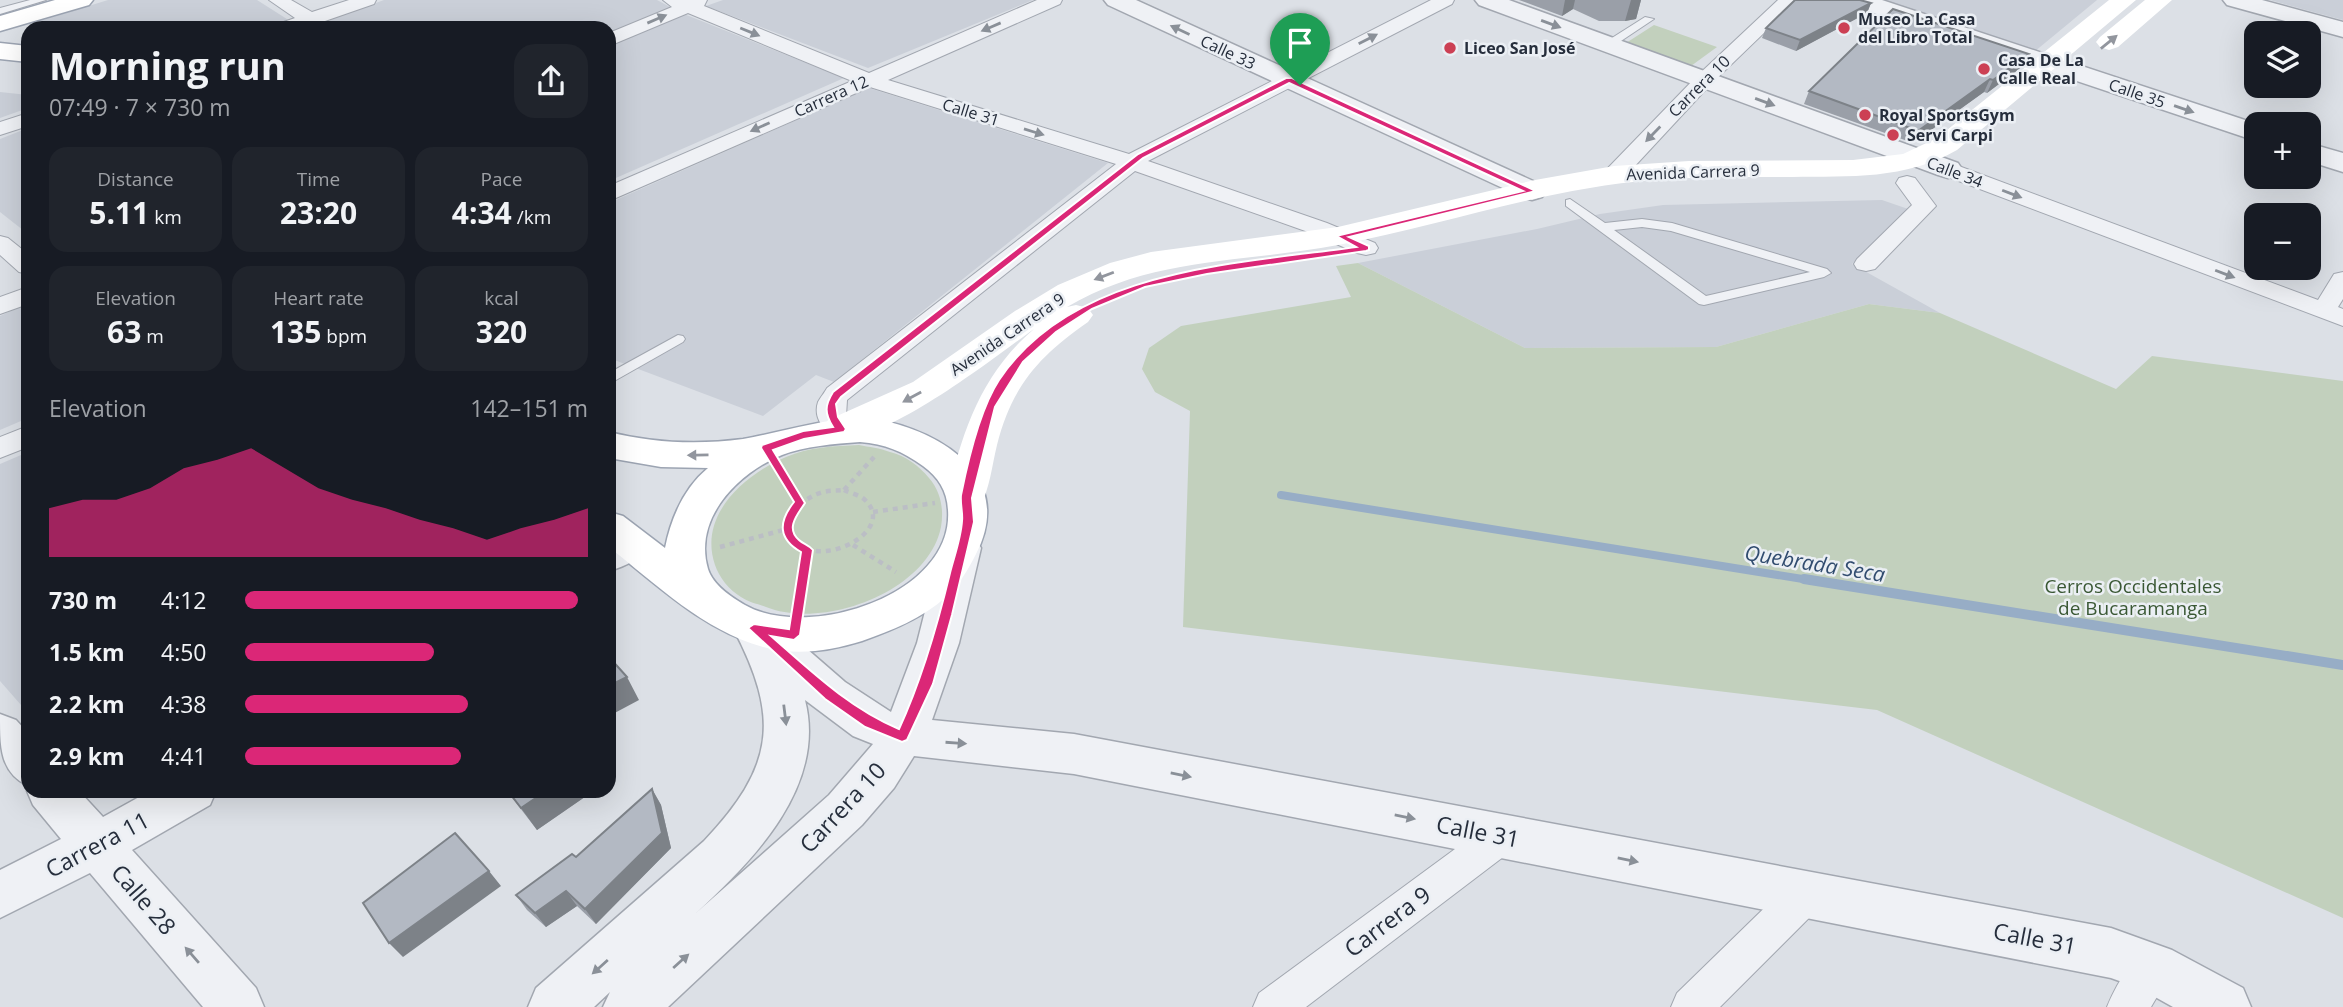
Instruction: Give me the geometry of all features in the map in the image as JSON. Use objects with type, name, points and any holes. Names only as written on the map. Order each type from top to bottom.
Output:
[{"type":"main road","points":[[0,9],[26,0]]},
{"type":"main road","points":[[0,23],[81,0]]},
{"type":"main road","name":"Avenida Carrera 9","points":[[961,548],[968,522],[966,498],[990,407],[1003,382],[1035,344],[1070,318],[1112,296],[1171,277],[1570,203],[1658,190],[1925,170],[1974,154],[2124,0]]},
{"type":"main road","name":"Avenida Carrera 9","points":[[2060,67],[2160,0]]},
{"type":"main road","points":[[0,37],[21,41]]},
{"type":"main road","points":[[0,51],[21,53]]},
{"type":"main road","points":[[0,65],[21,67]]},
{"type":"main road","points":[[0,75],[21,76]]},
{"type":"main road","name":"Avenida Carrera 9","points":[[841,429],[910,399],[1027,317],[1098,278],[1159,261],[1263,247],[1353,242],[1532,191],[1612,176],[1688,169],[1925,170]]},
{"type":"main road","points":[[703,599],[690,579],[684,557],[688,525],[704,495],[732,468],[766,448],[803,435],[841,429],[895,434],[928,448],[953,470],[966,498]]},
{"type":"main road","points":[[616,446],[680,455],[716,455],[766,448]]},
{"type":"main road","points":[[616,542],[725,616],[774,632],[830,633],[865,624],[898,610],[926,591],[946,570],[961,548]]},
{"type":"street","points":[[278,0],[312,21]]},
{"type":"street","points":[[323,21],[367,0]]},
{"type":"street","name":"Carrera 12","points":[[616,191],[1053,0]]},
{"type":"street","name":"Calle 33","points":[[1116,0],[1532,191]]},
{"type":"street","points":[[841,429],[832,417],[831,404],[837,394],[1131,162],[1445,0]]},
{"type":"street","name":"Calle 34","points":[[1487,0],[1704,80],[1925,170],[2333,315]]},
{"type":"street","name":"Carrera 10","points":[[1612,176],[1704,80],[1789,0]]},
{"type":"street","name":"Calle 35","points":[[1858,0],[2244,129]]},
{"type":"street","points":[[2235,0],[2343,30]]},
{"type":"street","points":[[616,37],[688,2]]},
{"type":"street","name":"Calle 31","points":[[688,2],[868,79],[1131,162],[1353,242]]},
{"type":"street","points":[[0,129],[21,122]]},
{"type":"street","points":[[2321,155],[2343,163]]},
{"type":"street","points":[[1866,264],[1924,206],[1925,170]]},
{"type":"street","points":[[1263,247],[1275,229],[1274,214]]},
{"type":"street","points":[[0,243],[21,261]]},
{"type":"street","points":[[2333,315],[2343,279]]},
{"type":"street","points":[[0,306],[21,298]]},
{"type":"street","points":[[0,448],[21,439]]},
{"type":"street","name":"Carrera 10","points":[[630,1007],[829,826],[863,791],[902,736],[926,684],[946,615],[961,548]]},
{"type":"street","points":[[555,1007],[713,865],[745,830],[771,792],[783,756],[787,725],[774,632]]},
{"type":"street","name":"Calle 31","points":[[774,632],[829,695],[869,723],[902,736],[1074,754],[2111,953],[2154,968],[2224,1007]]},
{"type":"street","points":[[0,733],[21,758]]},
{"type":"street","name":"Calle 28","points":[[56,798],[237,1007]]},
{"type":"street","name":"Carrera 11","points":[[0,895],[181,798]]},
{"type":"street","name":"Carrera 9","points":[[1273,1007],[1502,836]]},
{"type":"street","points":[[1692,1007],[1806,894]]},
{"type":"street","points":[[2127,1007],[2154,968]]},
{"type":"lane","points":[[0,9],[41,0]]},
{"type":"lane","points":[[0,23],[72,0]]},
{"type":"lane","points":[[1608,44],[1649,19]]},
{"type":"lane","points":[[1570,203],[1704,302],[1824,273],[1672,227],[1642,223],[1604,228]]},
{"type":"lane","points":[[616,375],[678,339]]},
{"type":"path","points":[[844,490],[895,434]]},
{"type":"path","points":[[766,448],[800,503]]},
{"type":"path","points":[[844,490],[858,494],[869,502],[873,512],[872,524],[865,535],[853,545],[822,553],[807,550],[793,542],[787,530],[789,516],[800,503],[821,492],[844,490]]},
{"type":"path","points":[[873,512],[966,498]]},
{"type":"path","points":[[684,557],[787,530]]},
{"type":"path","points":[[853,545],[926,591]]},
{"type":"path","points":[[774,632],[807,550]]},
{"type":"shaded area","points":[[108,0],[257,0],[290,21],[40,21]]},
{"type":"shaded area","points":[[384,0],[657,0],[672,8],[616,31],[616,21],[329,20]]},
{"type":"shaded area","points":[[723,0],[1033,0],[868,68],[706,6]]},
{"type":"shaded area","points":[[1877,0],[2097,0],[2034,52]]},
{"type":"shaded area","points":[[2270,0],[2343,0],[2343,20]]},
{"type":"shaded area","points":[[684,14],[844,78],[616,178],[616,43]]},
{"type":"shaded area","points":[[869,88],[1108,163],[834,382],[816,375],[763,416],[616,361],[616,200]]},
{"type":"shaded area","points":[[0,92],[21,94],[21,110],[0,118]]},
{"type":"shaded area","points":[[21,131],[21,228],[0,212],[0,139]]},
{"type":"shaded area","points":[[1882,200],[1911,210],[1852,264],[1940,313],[1869,304],[1716,347],[1525,348],[1358,263],[1537,229],[1600,214],[1663,205]]},
{"type":"shaded area","points":[[21,306],[21,421],[0,430],[0,316]]},
{"type":"shaded area","points":[[21,455],[21,705],[0,681],[0,464]]},
{"type":"green space","points":[[1654,25],[1717,47],[1691,66],[1626,43]]},
{"type":"green space","name":"Cerros Occidentales de Bucaramanga","points":[[1358,263],[1525,348],[1716,347],[1869,304],[1940,313],[2116,389],[2152,356],[2343,381],[2343,918],[1877,710],[1183,627],[1190,411],[1155,392],[1142,369],[1149,348],[1181,326],[1351,297],[1336,266]]},
{"type":"green space","points":[[859,445],[882,449],[907,459],[933,483],[939,495],[942,507],[941,527],[932,550],[916,570],[895,587],[870,600],[843,609],[816,613],[789,613],[766,607],[732,591],[717,570],[711,547],[713,530],[728,499],[755,474],[786,457],[813,449]]},
{"type":"building","points":[[1795,0],[1860,0],[1871,3],[1800,40],[1766,28]]},
{"type":"building","points":[[1893,9],[2029,54],[1918,131],[1809,91]]},
{"type":"building","points":[[616,665],[627,677],[616,682]]},
{"type":"building","points":[[652,789],[662,833],[585,909],[566,891],[535,913],[516,895],[572,854],[576,857]]},
{"type":"building","points":[[513,798],[536,798],[521,808]]},
{"type":"building","points":[[455,833],[489,871],[389,943],[363,903]]},
{"type":"waterway","name":"Quebrada Seca","points":[[1281,495],[1815,581]]},
{"type":"waterway","name":"Quebrada Seca","points":[[1804,579],[2343,665]]},
{"type":"place","name":"Museo La Casa del Libro Total","points":[[1844,28]]},
{"type":"place","name":"Liceo San José","points":[[1450,48]]},
{"type":"place","name":"Casa De La Calle Real","points":[[1984,69]]},
{"type":"place","name":"Royal SportsGym","points":[[1865,115]]},
{"type":"place","name":"Servi Carpi","points":[[1893,135]]},
{"type":"route","points":[[1289,80],[1300,85],[1532,191],[1340,236],[1366,248],[1207,271],[1143,285],[1089,307],[1053,330],[1019,360],[990,407],[976,451],[966,498],[968,522],[946,615],[926,684],[902,736],[869,723],[829,695],[754,628],[794,635],[807,550],[793,542],[787,530],[789,516],[800,503],[766,448],[803,435],[841,429],[832,417],[831,404],[837,394],[1140,156],[1289,80]]}]
